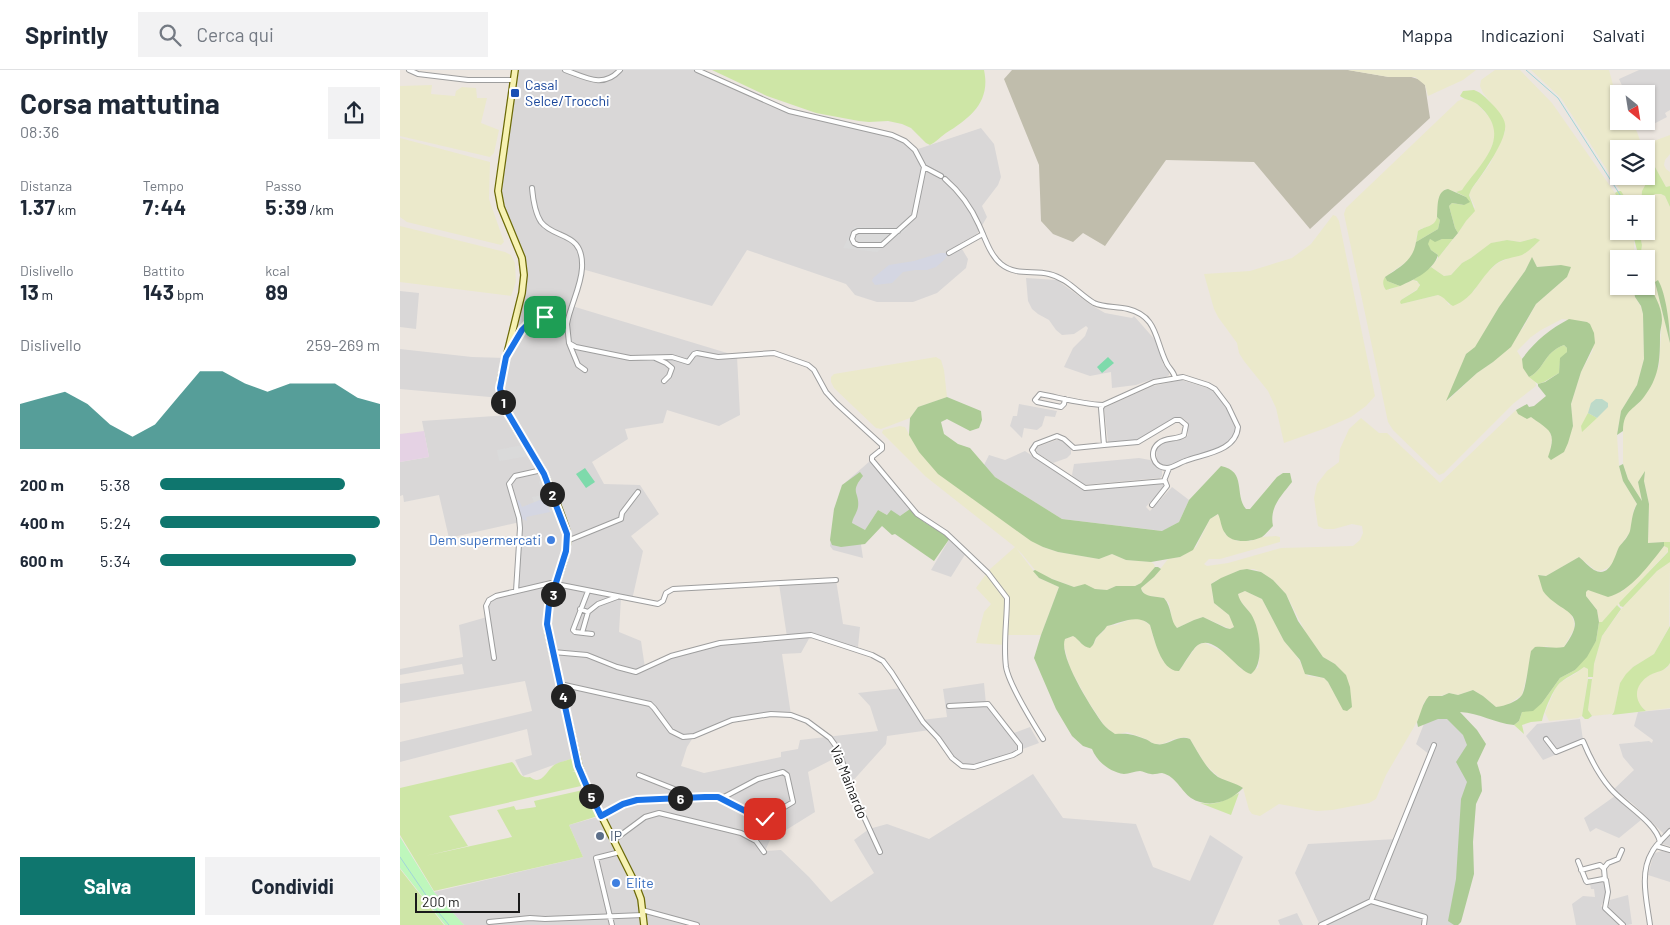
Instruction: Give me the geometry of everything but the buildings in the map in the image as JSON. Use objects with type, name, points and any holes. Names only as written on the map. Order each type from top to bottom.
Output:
[{"type":"main road","points":[[516,70],[498,194],[522,258],[524,274],[522,293],[500,385],[502,401],[542,470],[566,528],[568,542],[547,618],[553,652],[578,766],[638,889],[644,925]]},
{"type":"street","points":[[409,70],[418,74],[468,80],[514,80]]},
{"type":"street","points":[[565,70],[599,81],[608,79],[620,70]]},
{"type":"street","points":[[698,70],[789,111],[897,137],[905,141],[914,148],[924,167],[943,178],[968,205],[995,258],[1005,267],[1016,272],[1052,275],[1063,280],[1096,304],[1106,307],[1127,308],[1142,315],[1154,328],[1165,361],[1174,373],[1175,378]]},
{"type":"street","points":[[898,231],[858,231],[853,234],[852,239],[858,245],[881,245],[898,231],[911,220],[915,213],[924,167]]},
{"type":"street","points":[[532,188],[535,206],[541,222],[571,240],[578,248],[580,254],[581,274],[567,324],[569,343],[578,365],[585,370]]},
{"type":"street","points":[[949,253],[983,234]]},
{"type":"street","points":[[506,357],[524,327],[534,319],[549,317],[567,324]]},
{"type":"street","points":[[569,343],[577,347],[630,358],[674,357],[688,362],[697,353],[718,357],[774,353],[810,367],[836,404],[882,444],[882,448],[872,457],[872,460],[915,512],[946,533],[988,573],[1007,598],[1006,669],[1026,711],[1043,739]]},
{"type":"street","points":[[653,357],[666,362],[671,367],[670,375],[664,381]]},
{"type":"street","points":[[1065,399],[1061,407],[1035,400],[1040,394],[1103,405],[1146,384],[1175,378],[1191,379],[1215,389],[1228,406],[1238,429],[1234,438],[1215,452],[1169,468],[1163,467],[1156,462],[1152,457],[1153,451],[1161,441],[1180,438],[1184,435],[1186,426],[1180,420],[1175,420],[1138,442],[1074,448],[1056,436],[1035,445],[1032,451],[1084,487],[1164,481]]},
{"type":"street","points":[[1103,405],[1101,408],[1104,446]]},
{"type":"street","points":[[1164,481],[1169,468]]},
{"type":"street","points":[[516,591],[520,528],[509,484],[515,476],[542,470]]},
{"type":"street","points":[[1152,505],[1167,486],[1164,481]]},
{"type":"street","points":[[568,542],[621,519],[622,512],[638,492]]},
{"type":"street","points":[[494,658],[487,617],[487,604],[494,596],[550,583],[588,592],[658,604],[663,602],[666,593],[674,589],[836,580]]},
{"type":"street","points":[[588,592],[573,630],[575,632],[592,634]]},
{"type":"street","points":[[582,633],[588,612],[598,604],[617,597]]},
{"type":"street","points":[[580,609],[588,612]]},
{"type":"street","points":[[553,652],[585,654],[617,667],[636,672],[671,656],[720,643],[811,635],[872,655],[882,661],[898,682],[923,722],[952,758],[962,766],[967,768],[974,767],[1014,754],[1020,750],[1020,746],[988,704],[949,706]]},
{"type":"street","name":"Via Mainardo","points":[[560,684],[650,704],[671,730],[683,737],[694,736],[718,725],[740,719],[780,714],[794,715],[805,719],[830,738],[838,749],[852,790],[880,852]]},
{"type":"street","points":[[1546,739],[1556,752],[1583,741],[1590,758],[1606,783],[1623,802],[1650,825],[1658,834],[1660,842]]},
{"type":"street","points":[[1371,901],[1434,745]]},
{"type":"street","points":[[601,816],[623,804],[637,800],[718,797],[730,794],[758,779],[784,772],[787,775],[793,802],[763,820],[718,797]]},
{"type":"street","points":[[639,775],[694,797]]},
{"type":"street","points":[[614,840],[644,818],[657,812],[741,833],[756,841],[764,852]]},
{"type":"street","points":[[1650,925],[1646,894],[1649,858],[1656,846],[1670,831]]},
{"type":"street","points":[[1656,846],[1670,850]]},
{"type":"street","points":[[1622,850],[1618,859],[1608,863],[1604,868],[1608,892],[1605,908],[1608,913],[1623,925]]},
{"type":"street","points":[[612,925],[596,858],[620,852]]},
{"type":"street","points":[[1578,861],[1584,879],[1588,882],[1605,880]]},
{"type":"street","points":[[1581,870],[1600,865],[1604,868]]},
{"type":"street","points":[[1321,925],[1371,901],[1425,917],[1424,925]]},
{"type":"street","points":[[489,922],[530,918],[611,916],[643,912],[698,925]]},
{"type":"shaded area","points":[[515,70],[699,70],[785,110],[905,141],[915,150],[981,128],[994,144],[1001,177],[998,185],[982,206],[987,217],[977,234],[959,244],[968,259],[966,268],[937,293],[913,302],[877,302],[855,295],[846,284],[747,250],[712,306],[582,269],[572,306],[737,356],[740,415],[719,426],[667,410],[663,423],[625,429],[628,439],[592,462],[604,484],[640,485],[659,514],[631,536],[643,551],[632,600],[621,598],[619,632],[641,641],[645,668],[666,658],[724,642],[787,637],[779,584],[836,580],[843,624],[860,627],[858,647],[844,645],[811,635],[801,653],[782,654],[791,715],[780,714],[735,720],[694,736],[687,747],[681,766],[704,773],[781,757],[781,752],[798,749],[800,740],[878,731],[870,706],[858,693],[902,688],[921,720],[947,717],[943,689],[984,683],[986,704],[1011,734],[1030,727],[1039,743],[979,765],[962,766],[930,730],[887,736],[886,744],[850,784],[841,755],[808,772],[815,812],[770,840],[765,851],[781,850],[831,902],[874,873],[854,840],[869,829],[887,824],[929,839],[1033,774],[1063,818],[1136,824],[1153,867],[1190,881],[1210,835],[1243,857],[1213,925],[464,925],[434,892],[583,857],[569,825],[601,816],[579,766],[573,758],[523,776],[515,760],[532,755],[527,729],[400,762],[400,742],[532,711],[525,681],[400,703],[400,684],[464,674],[462,664],[400,675],[400,669],[463,657],[459,625],[487,617],[487,603],[493,597],[516,591],[520,559],[520,522],[449,538],[439,495],[404,502],[403,495],[400,496],[400,462],[429,457],[422,421],[509,415],[501,398],[400,389],[400,349],[472,357],[506,358],[522,293],[521,254],[499,200]]},
{"type":"shaded area","points":[[1012,70],[1348,70],[1389,77],[1408,76],[1421,80],[1425,85],[1430,118],[1310,229],[1254,162],[1166,160],[1105,246],[1083,233],[1073,242],[1053,234],[1041,221],[1039,165],[1004,79]]},
{"type":"shaded area","points":[[1348,70],[1476,70],[1463,80],[1428,96],[1425,85],[1415,77],[1389,77]]},
{"type":"shaded area","points":[[1495,70],[1520,70],[1552,103],[1615,193],[1616,195],[1610,195],[1610,240],[1634,240],[1634,250],[1610,250],[1610,295],[1635,295],[1643,314],[1644,359],[1637,385],[1621,411],[1617,435],[1619,466],[1623,481],[1637,504],[1634,509],[1630,532],[1618,549],[1615,561],[1608,568],[1600,571],[1595,570],[1579,557],[1546,576],[1539,575],[1570,611],[1574,622],[1574,629],[1564,647],[1554,649],[1546,646],[1529,660],[1522,695],[1507,705],[1497,708],[1473,690],[1458,695],[1449,693],[1424,702],[1421,715],[1386,775],[1376,799],[1369,803],[1317,811],[1279,804],[1260,816],[1252,814],[1249,810],[1243,788],[1220,778],[1213,772],[1205,764],[1190,739],[1185,737],[1162,744],[1154,744],[1127,732],[1115,735],[1104,725],[1070,668],[1063,642],[1065,639],[1073,636],[1080,643],[1094,644],[1097,636],[1107,626],[1116,625],[1131,619],[1141,619],[1150,625],[1163,661],[1179,671],[1195,648],[1199,644],[1205,643],[1227,654],[1242,670],[1258,668],[1260,652],[1257,633],[1251,614],[1239,599],[1238,594],[1245,591],[1262,599],[1284,641],[1296,655],[1308,676],[1324,678],[1338,700],[1340,670],[1335,664],[1323,657],[1306,633],[1286,594],[1273,580],[1261,572],[1254,569],[1240,570],[1211,584],[1214,603],[1229,615],[1233,624],[1234,627],[1230,629],[1203,617],[1177,628],[1173,624],[1169,603],[1164,598],[1145,595],[1141,588],[1154,577],[1168,559],[1180,557],[1196,547],[1210,519],[1219,514],[1225,534],[1237,541],[1250,541],[1262,537],[1276,536],[1280,537],[1280,542],[1220,559],[1209,559],[1204,564],[1207,566],[1228,563],[1281,548],[1353,546],[1360,540],[1363,533],[1362,526],[1352,524],[1334,529],[1324,529],[1318,526],[1314,498],[1317,484],[1327,471],[1339,462],[1340,449],[1349,429],[1361,418],[1379,433],[1387,433],[1440,483],[1516,410],[1518,414],[1531,417],[1549,429],[1552,439],[1549,457],[1570,434],[1573,426],[1571,404],[1581,372],[1593,350],[1587,322],[1562,319],[1531,337],[1517,351],[1527,374],[1535,380],[1536,386],[1514,403],[1444,473],[1439,475],[1393,430],[1388,422],[1344,214],[1346,208],[1458,101],[1468,99],[1476,103],[1490,118],[1495,129],[1495,138],[1485,162],[1462,190],[1456,192],[1445,189],[1437,220],[1432,226],[1420,229],[1417,234],[1415,249],[1409,260],[1389,274],[1389,290],[1413,280],[1419,283],[1419,288],[1401,300],[1401,304],[1438,295],[1443,296],[1449,305],[1474,291],[1485,274],[1498,263],[1523,254],[1539,240],[1535,238],[1520,242],[1507,240],[1492,243],[1462,263],[1451,275],[1444,276],[1431,267],[1458,233],[1475,207],[1469,194],[1490,164],[1505,132],[1495,108],[1480,86],[1481,80]],"holes":[[[1532,258],[1537,267],[1561,265],[1567,277],[1536,304],[1523,328],[1493,362],[1477,373],[1447,401],[1466,354],[1475,348],[1499,307]]]},
{"type":"shaded area","points":[[1531,70],[1609,70],[1613,85],[1610,85],[1610,130],[1636,130],[1640,140],[1610,140],[1610,174],[1561,98]]},
{"type":"shaded area","points":[[1639,70],[1670,70],[1670,110],[1665,113],[1667,117],[1655,123],[1655,85],[1622,85],[1619,79]]},
{"type":"shaded area","points":[[432,85],[431,94],[455,96],[456,91],[462,87],[476,88],[477,98],[487,98],[481,123],[499,130],[494,153],[490,157],[400,136],[400,86]]},
{"type":"shaded area","points":[[1670,135],[1670,154],[1665,160],[1664,165],[1670,172],[1670,186],[1666,187],[1655,167],[1655,141]]},
{"type":"shaded area","points":[[400,138],[490,162],[489,199],[504,242],[501,245],[407,222],[400,217]]},
{"type":"shaded area","points":[[1617,185],[1646,185],[1642,195],[1623,195]]},
{"type":"shaded area","points":[[1661,194],[1665,196],[1670,207],[1670,329],[1655,282],[1655,250],[1641,250],[1641,240],[1655,240],[1654,195]]},
{"type":"shaded area","points":[[1333,215],[1339,221],[1375,396],[1366,406],[1351,417],[1284,443],[1276,408],[1268,391],[1244,361],[1239,353],[1237,343],[1218,317],[1204,274],[1250,271],[1292,258],[1311,244]]},
{"type":"shaded area","points":[[400,226],[511,255],[515,263],[516,282],[511,296],[400,282]]},
{"type":"shaded area","points":[[854,227],[908,228],[877,252],[843,248]]},
{"type":"shaded area","points":[[940,253],[949,253],[936,267],[927,270],[903,272],[892,283],[875,285],[872,281],[889,265],[914,261]]},
{"type":"shaded area","points":[[1026,278],[1057,280],[1105,313],[1132,318],[1134,316],[1157,342],[1163,364],[1169,375],[1136,385],[1112,388],[1111,372],[1090,376],[1064,367],[1073,348],[1085,336],[1088,328],[1086,326],[1074,334],[1062,335],[1049,320],[1032,309],[1028,301]]},
{"type":"shaded area","points":[[1655,282],[1670,343],[1670,542],[1648,543],[1649,504],[1644,481],[1645,472],[1638,482],[1642,501],[1628,479],[1623,464],[1623,421],[1628,411],[1640,402],[1659,366],[1662,319],[1654,295]]},
{"type":"shaded area","points":[[400,291],[419,293],[416,329],[400,327]]},
{"type":"shaded area","points":[[936,357],[941,360],[944,370],[947,397],[918,407],[910,418],[881,429],[876,428],[834,388],[831,382],[831,377],[834,374]]},
{"type":"shaded area","points":[[1181,380],[1211,389],[1217,393],[1235,423],[1236,431],[1234,436],[1212,452],[1183,460],[1172,466],[1159,463],[1156,450],[1163,443],[1184,439],[1188,435],[1188,422],[1181,417],[1176,417],[1136,441],[1108,442],[1104,408],[1153,386]]},
{"type":"shaded area","points":[[1019,404],[1057,411],[1055,417],[1045,416],[1042,426],[1037,430],[1024,428],[1022,438],[1010,426],[1013,416],[1017,416]]},
{"type":"shaded area","points":[[900,426],[905,427],[919,452],[1043,547],[1058,552],[1099,559],[1112,554],[1126,560],[1151,562],[1155,567],[1141,583],[1135,586],[1116,586],[1107,590],[1082,585],[1074,587],[1042,575],[1035,570],[1016,548],[1039,578],[1059,587],[1041,635],[1004,635],[1004,645],[976,643],[984,612],[991,604],[976,588],[989,570],[1015,547],[925,476],[882,433],[883,430]]},
{"type":"shaded area","points":[[424,431],[429,457],[400,462],[400,434]]},
{"type":"shaded area","points":[[1059,439],[1071,449],[1071,454],[1067,458],[1053,463],[1036,452],[1037,447]]},
{"type":"shaded area","points":[[522,445],[529,456],[499,461],[497,450]]},
{"type":"shaded area","points":[[1025,451],[1082,489],[1166,483],[1167,485],[1146,507],[1150,511],[1172,487],[1189,500],[1179,522],[1163,531],[1062,519],[995,477],[984,465],[989,455],[1005,460]]},
{"type":"shaded area","points":[[1139,458],[1150,460],[1162,470],[1162,476],[1160,478],[1082,485],[1072,475],[1074,464]]},
{"type":"shaded area","points":[[870,461],[910,509],[900,516],[887,515],[878,510],[860,538],[863,558],[833,550],[830,546],[833,523],[846,482]]},
{"type":"shaded area","points":[[541,477],[555,511],[550,512],[545,498],[534,503],[532,497],[544,495],[539,483]]},
{"type":"shaded area","points":[[545,498],[550,512],[526,517],[527,521],[520,518],[514,501],[519,500],[522,507]]},
{"type":"shaded area","points":[[950,538],[966,553],[951,577],[931,570]]},
{"type":"shaded area","points":[[1664,546],[1668,548],[1668,551],[1602,622],[1599,622],[1597,610],[1585,592],[1588,590],[1622,592]]},
{"type":"shaded area","points":[[1670,562],[1669,627],[1654,654],[1633,667],[1620,683],[1614,712],[1612,714],[1592,716],[1588,710],[1594,664],[1602,636],[1623,607],[1657,571]]},
{"type":"shaded area","points":[[1670,663],[1670,708],[1646,711],[1638,703],[1637,688],[1641,681],[1651,674],[1667,668]]},
{"type":"shaded area","points":[[1584,667],[1588,669],[1588,677],[1582,716],[1549,721],[1545,713],[1556,687]]},
{"type":"shaded area","points":[[1670,709],[1670,846],[1662,844],[1664,841],[1663,833],[1633,804],[1614,789],[1634,770],[1623,757],[1619,744],[1649,741],[1652,743],[1653,740],[1634,726],[1638,712]]},
{"type":"shaded area","points":[[1429,711],[1455,717],[1470,743],[1460,756],[1473,787],[1457,925],[1320,925],[1295,873],[1308,844],[1396,839],[1430,755],[1416,744]]},
{"type":"shaded area","points":[[1580,719],[1583,740],[1555,750],[1546,737],[1544,739],[1555,755],[1543,760],[1526,736],[1537,724]]},
{"type":"shaded area","points":[[1615,796],[1641,820],[1619,838],[1596,828],[1590,832],[1584,818]]},
{"type":"shaded area","points":[[1662,851],[1670,853],[1670,882],[1648,875],[1653,856],[1655,853]]},
{"type":"shaded area","points":[[1604,881],[1607,894],[1601,906],[1620,925],[1576,925],[1572,904],[1583,896],[1595,897],[1594,889],[1591,889],[1590,884]]},
{"type":"shaded area","points":[[1628,895],[1632,924],[1627,925],[1608,909],[1610,900]]},
{"type":"shaded area","points":[[1297,913],[1303,925],[1280,925],[1278,920]]},
{"type":"green space","points":[[712,70],[984,70],[985,81],[984,91],[977,108],[963,121],[930,145],[911,128],[902,124],[888,121],[859,121],[816,113],[767,96]]},
{"type":"green space","points":[[1474,90],[1484,96],[1500,113],[1505,124],[1505,131],[1487,168],[1469,195],[1475,211],[1458,233],[1449,206],[1452,203],[1464,205],[1466,197],[1456,192],[1462,190],[1485,159],[1494,138],[1493,127],[1488,116],[1477,104],[1460,96],[1463,91]]},
{"type":"green space","points":[[1655,167],[1666,187],[1670,186],[1670,207],[1665,196],[1661,194],[1642,195],[1645,185],[1655,185]]},
{"type":"green space","points":[[1448,189],[1466,197],[1470,202],[1464,205],[1452,203],[1449,206],[1458,233],[1453,239],[1442,239],[1435,242],[1430,239],[1428,244],[1431,250],[1438,255],[1436,261],[1423,274],[1400,286],[1387,281],[1385,277],[1401,267],[1409,259],[1416,242],[1438,229],[1440,220],[1437,217],[1438,200],[1441,193]]},
{"type":"green space","points":[[1621,191],[1623,195],[1616,195],[1615,193]]},
{"type":"green space","points":[[1437,217],[1440,220],[1438,229],[1416,242],[1418,231],[1432,225]]},
{"type":"green space","points":[[1535,238],[1540,240],[1524,254],[1505,259],[1496,264],[1467,298],[1453,306],[1438,295],[1401,304],[1400,302],[1417,290],[1420,285],[1417,281],[1413,280],[1431,267],[1444,276],[1451,275],[1462,263],[1491,243],[1507,240],[1520,242]]},
{"type":"green space","points":[[1430,239],[1435,241],[1453,239],[1438,258],[1438,255],[1427,244]]},
{"type":"green space","points":[[1634,240],[1641,240],[1641,250],[1637,250]]},
{"type":"green space","points":[[1532,257],[1537,267],[1561,265],[1571,267],[1567,277],[1536,304],[1511,347],[1477,373],[1446,401],[1466,354],[1475,347],[1499,307],[1525,271]]},
{"type":"green space","points":[[1385,277],[1387,281],[1400,286],[1386,290],[1383,284]]},
{"type":"green space","points":[[1658,280],[1665,301],[1670,343],[1655,282]]},
{"type":"green space","points":[[1635,295],[1655,295],[1657,299],[1662,315],[1660,351],[1657,373],[1651,387],[1628,413],[1625,418],[1623,431],[1617,435],[1621,411],[1637,385],[1644,359],[1643,314],[1641,306]]},
{"type":"green space","points":[[1569,319],[1590,324],[1594,333],[1595,343],[1581,372],[1571,404],[1573,426],[1568,443],[1564,452],[1551,460],[1548,457],[1552,442],[1550,432],[1531,417],[1527,419],[1518,414],[1516,410],[1527,404],[1529,407],[1534,406],[1546,396],[1538,384],[1559,373],[1560,358],[1567,352],[1567,348],[1564,345],[1557,348],[1538,370],[1529,377],[1523,368],[1522,359],[1543,336]]},
{"type":"green space","points":[[1564,345],[1567,348],[1567,352],[1560,362],[1559,373],[1538,384],[1529,377],[1538,370],[1552,352]]},
{"type":"green space","points":[[1108,357],[1114,363],[1102,373],[1097,367]]},
{"type":"green space","points":[[947,397],[981,411],[982,420],[979,428],[970,431],[947,419],[941,422],[944,434],[958,444],[970,448],[995,477],[1062,519],[1162,531],[1179,522],[1189,500],[1221,466],[1229,469],[1237,478],[1246,509],[1250,509],[1277,477],[1283,473],[1290,473],[1292,482],[1275,507],[1272,519],[1273,526],[1258,539],[1242,541],[1228,537],[1218,514],[1210,519],[1193,550],[1180,557],[1151,562],[1126,560],[1112,554],[1099,559],[1058,552],[1031,541],[938,474],[919,452],[909,435],[910,418],[918,407]]},
{"type":"green space","points":[[1596,399],[1602,399],[1608,403],[1608,407],[1597,418],[1588,413],[1591,403]]},
{"type":"green space","points":[[1588,413],[1597,418],[1582,432],[1581,426]]},
{"type":"green space","points":[[1623,464],[1628,479],[1642,501],[1638,482],[1645,471],[1644,481],[1649,504],[1648,543],[1664,542],[1664,546],[1632,583],[1616,594],[1608,597],[1588,590],[1586,592],[1586,596],[1597,610],[1599,622],[1596,641],[1587,657],[1575,670],[1560,678],[1542,703],[1533,711],[1522,712],[1519,721],[1514,725],[1460,712],[1477,730],[1486,744],[1477,763],[1481,776],[1482,791],[1476,804],[1473,842],[1474,874],[1461,922],[1458,925],[1454,925],[1448,921],[1456,879],[1461,799],[1467,782],[1456,762],[1467,745],[1463,735],[1447,719],[1438,719],[1418,727],[1417,722],[1429,696],[1442,696],[1449,693],[1458,695],[1473,690],[1496,707],[1517,700],[1523,692],[1531,651],[1535,647],[1564,647],[1572,635],[1575,625],[1574,619],[1570,613],[1543,591],[1538,575],[1546,576],[1579,557],[1594,570],[1600,572],[1608,569],[1619,547],[1630,531],[1637,504],[1623,481],[1619,466]]},
{"type":"green space","points":[[585,468],[595,482],[586,488],[576,474]]},
{"type":"green space","points":[[860,472],[863,476],[856,489],[858,507],[852,523],[865,530],[878,510],[887,515],[891,510],[900,516],[910,509],[924,522],[950,538],[934,561],[895,534],[892,535],[882,526],[865,544],[841,547],[832,545],[830,540],[834,509],[842,485]]},
{"type":"green space","points":[[1664,542],[1670,542],[1670,562],[1657,571],[1623,607],[1620,606],[1619,603],[1668,552]]},
{"type":"green space","points":[[1155,567],[1161,569],[1141,588],[1142,591],[1150,596],[1164,598],[1177,628],[1203,617],[1226,628],[1234,627],[1229,615],[1214,603],[1211,584],[1240,570],[1247,569],[1261,572],[1273,580],[1286,594],[1298,621],[1323,657],[1335,664],[1346,675],[1350,687],[1352,707],[1347,711],[1343,710],[1324,678],[1305,674],[1300,660],[1284,641],[1262,599],[1245,591],[1238,594],[1254,620],[1260,646],[1258,662],[1251,674],[1239,667],[1219,648],[1205,643],[1196,647],[1179,671],[1173,670],[1167,666],[1159,653],[1150,625],[1145,621],[1135,619],[1107,626],[1090,648],[1073,636],[1065,639],[1066,657],[1071,669],[1084,695],[1104,725],[1115,734],[1133,735],[1155,744],[1165,744],[1181,738],[1190,739],[1202,760],[1213,773],[1243,788],[1232,797],[1219,802],[1204,803],[1191,798],[1175,780],[1162,773],[1148,774],[1140,771],[1124,774],[1105,766],[1092,749],[1083,746],[1072,736],[1056,709],[1034,658],[1059,587],[1039,578],[1033,571],[1035,570],[1074,587],[1085,584],[1095,589],[1107,590],[1116,586],[1135,586],[1141,583]]},
{"type":"green space","points":[[1617,605],[1621,609],[1602,636],[1594,664],[1593,677],[1588,677],[1588,669],[1584,667],[1561,682],[1552,695],[1542,721],[1522,725],[1524,734],[1514,725],[1519,721],[1522,712],[1542,703],[1560,678],[1575,670],[1596,641],[1599,622],[1602,622]]},
{"type":"green space","points":[[1670,626],[1670,663],[1663,670],[1650,675],[1638,687],[1637,697],[1646,711],[1612,715],[1620,683],[1633,667],[1654,654]]},
{"type":"green space","points":[[1588,679],[1592,679],[1588,710],[1592,716],[1585,719],[1582,716]]},
{"type":"green space","points":[[573,758],[576,771],[572,771],[576,772],[582,784],[581,786],[449,816],[468,846],[425,856],[512,837],[497,810],[514,806],[516,810],[536,807],[534,801],[583,790],[598,816],[569,825],[583,857],[434,891],[400,835],[400,788],[512,762],[521,775],[537,780],[543,777],[555,765]]},
{"type":"green space","points":[[1239,793],[1231,815],[1200,803],[1216,803]]},
{"type":"green space","points":[[400,837],[434,892],[464,925],[445,925],[400,868]]},
{"type":"green space","points":[[400,869],[444,925],[400,925]]},
{"type":"waterway","points":[[1526,70],[1558,98],[1620,195]]},
{"type":"waterway","points":[[400,857],[434,907],[449,925]]},
{"type":"place","name":"Casal Selce/Trocchi","points":[[515,93]]},
{"type":"place","name":"Dem supermercati","points":[[551,540]]},
{"type":"place","name":"IP","points":[[600,836]]},
{"type":"place","name":"Elite","points":[[616,883]]},
{"type":"route","points":[[545,317],[536,318],[524,327],[506,357],[500,392],[506,410],[544,474],[568,538],[566,551],[549,605],[547,624],[578,766],[587,787],[601,816],[623,804],[637,800],[718,797],[761,819],[765,819]]}]
